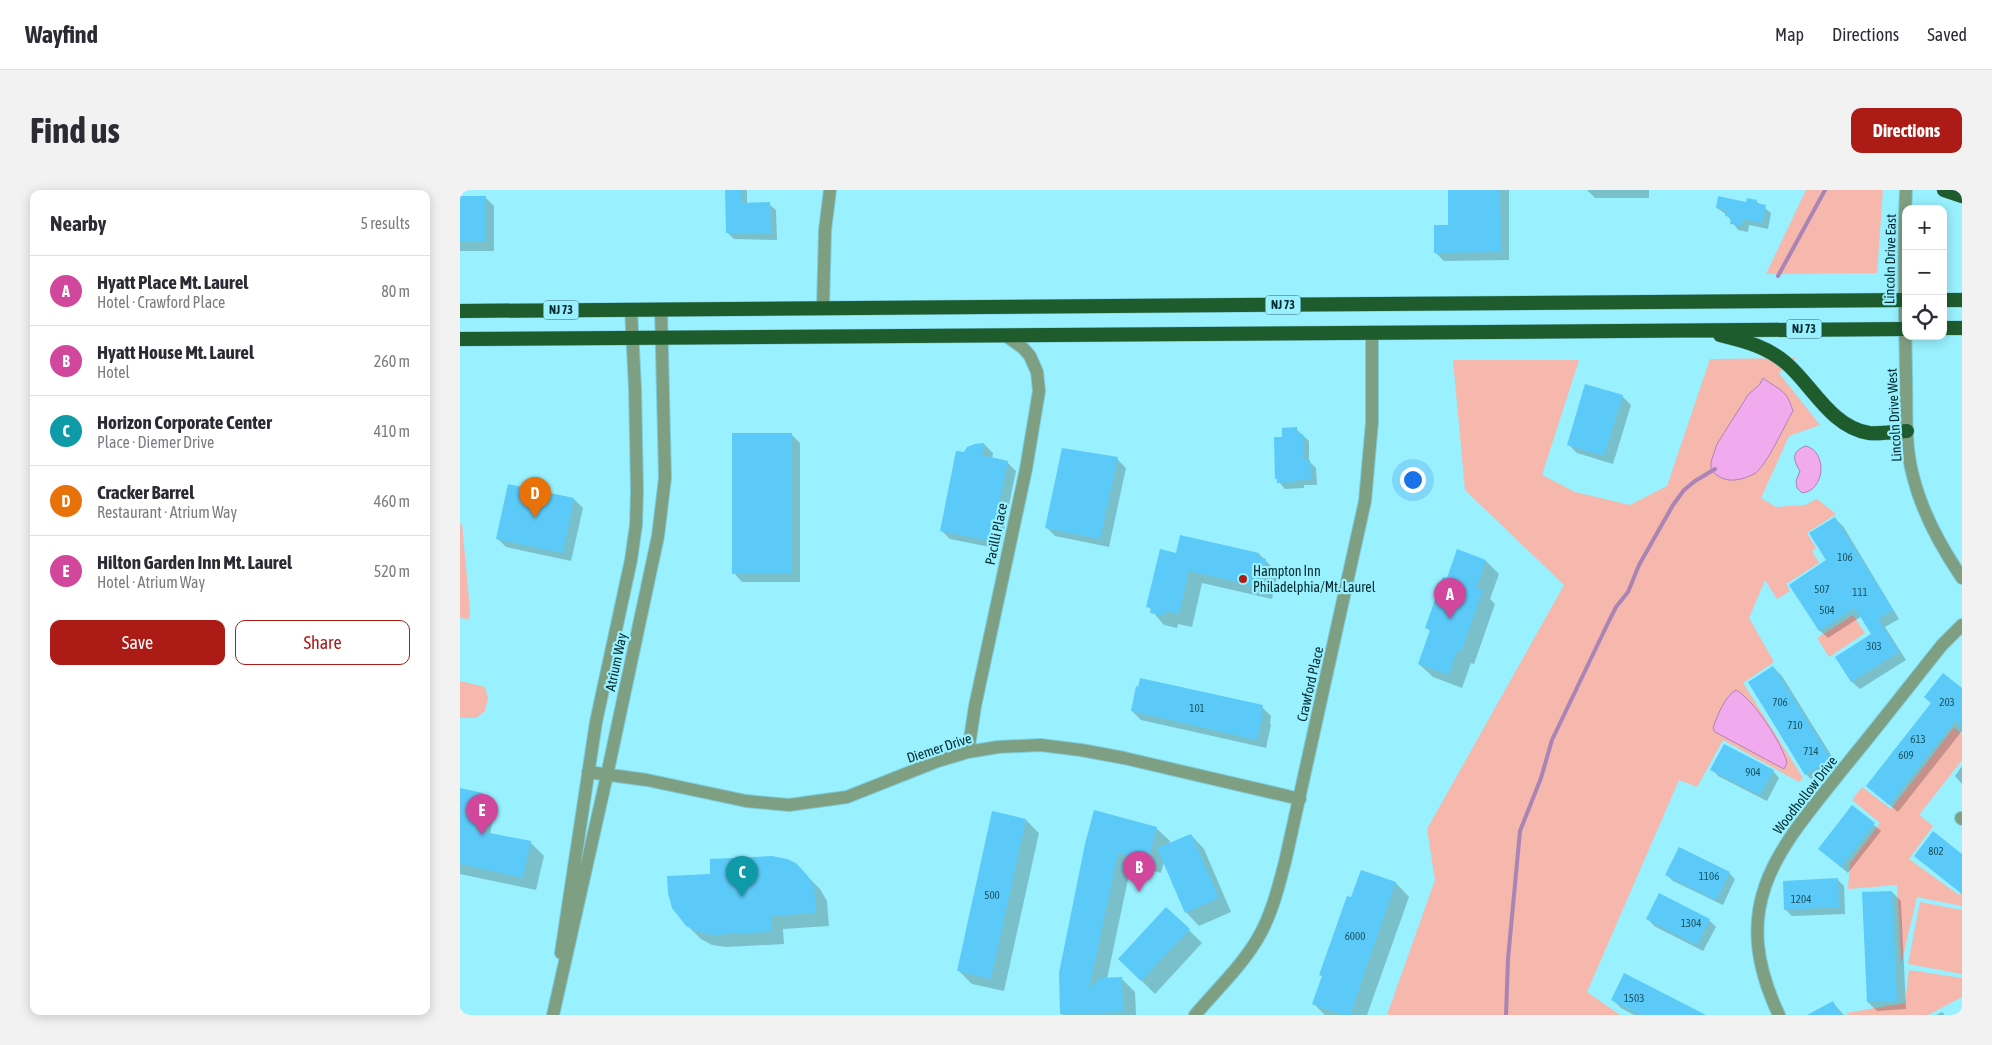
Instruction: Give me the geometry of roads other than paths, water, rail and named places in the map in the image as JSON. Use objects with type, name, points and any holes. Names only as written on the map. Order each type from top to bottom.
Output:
[{"type":"highway","points":[[1944,190],[1962,196]]},
{"type":"highway","name":"NJ 73","points":[[460,311],[1902,300]]},
{"type":"highway","points":[[1947,300],[1962,300]]},
{"type":"highway","points":[[1947,328],[1962,328]]},
{"type":"highway","name":"NJ 73","points":[[460,339],[1902,329]]},
{"type":"highway","points":[[1702,330],[1752,343],[1769,351],[1798,374],[1832,413],[1859,430],[1874,433],[1907,432]]},
{"type":"street","points":[[823,308],[825,230],[830,190]]},
{"type":"street","name":"Lincoln Drive East","points":[[1905,295],[1906,190]]},
{"type":"street","name":"Atrium Way","points":[[553,1015],[567,907],[596,722],[631,560],[636,524],[637,481],[631,310]]},
{"type":"street","name":"Atrium Way","points":[[553,1015],[607,775],[660,520],[665,478],[662,310]]},
{"type":"street","name":"Crawford Place","points":[[1195,1015],[1237,967],[1258,938],[1267,920],[1283,870],[1365,501],[1372,422],[1372,332]]},
{"type":"street","name":"Pacilli Place","points":[[968,752],[975,706],[1036,419],[1040,391],[1037,372],[1030,356],[1023,348],[1005,335]]},
{"type":"street","name":"Lincoln Drive West","points":[[1905,340],[1907,432],[1912,473],[1934,533],[1962,578]]},
{"type":"street","name":"Woodhollow Drive","points":[[1778,1015],[1767,986],[1758,952],[1757,936],[1760,903],[1769,872],[1803,819],[1942,645],[1962,625]]},
{"type":"street","name":"Diemer Drive","points":[[588,772],[647,780],[746,801],[789,804],[821,802],[847,797],[968,752],[1019,745],[1040,745],[1082,750],[1156,765],[1300,799]]},
{"type":"waterway","points":[[1778,276],[1825,190]]},
{"type":"waterway","points":[[1506,1015],[1508,959],[1520,831],[1541,778],[1552,740],[1616,607],[1628,592],[1639,565],[1673,505],[1684,490],[1715,469]]},
{"type":"place","name":"Cracker Barrel","points":[[535,518]]},
{"type":"place","name":"Hampton Inn Philadelphia/Mt. Laurel","points":[[1243,579]]},
{"type":"place","name":"Hyatt Place Mt. Laurel","points":[[1450,619]]},
{"type":"place","name":"Hilton Garden Inn Mt. Laurel","points":[[482,835]]},
{"type":"place","name":"Hyatt House Mt. Laurel","points":[[1139,892]]},
{"type":"place","name":"Horizon Corporate Center","points":[[742,897]]}]
